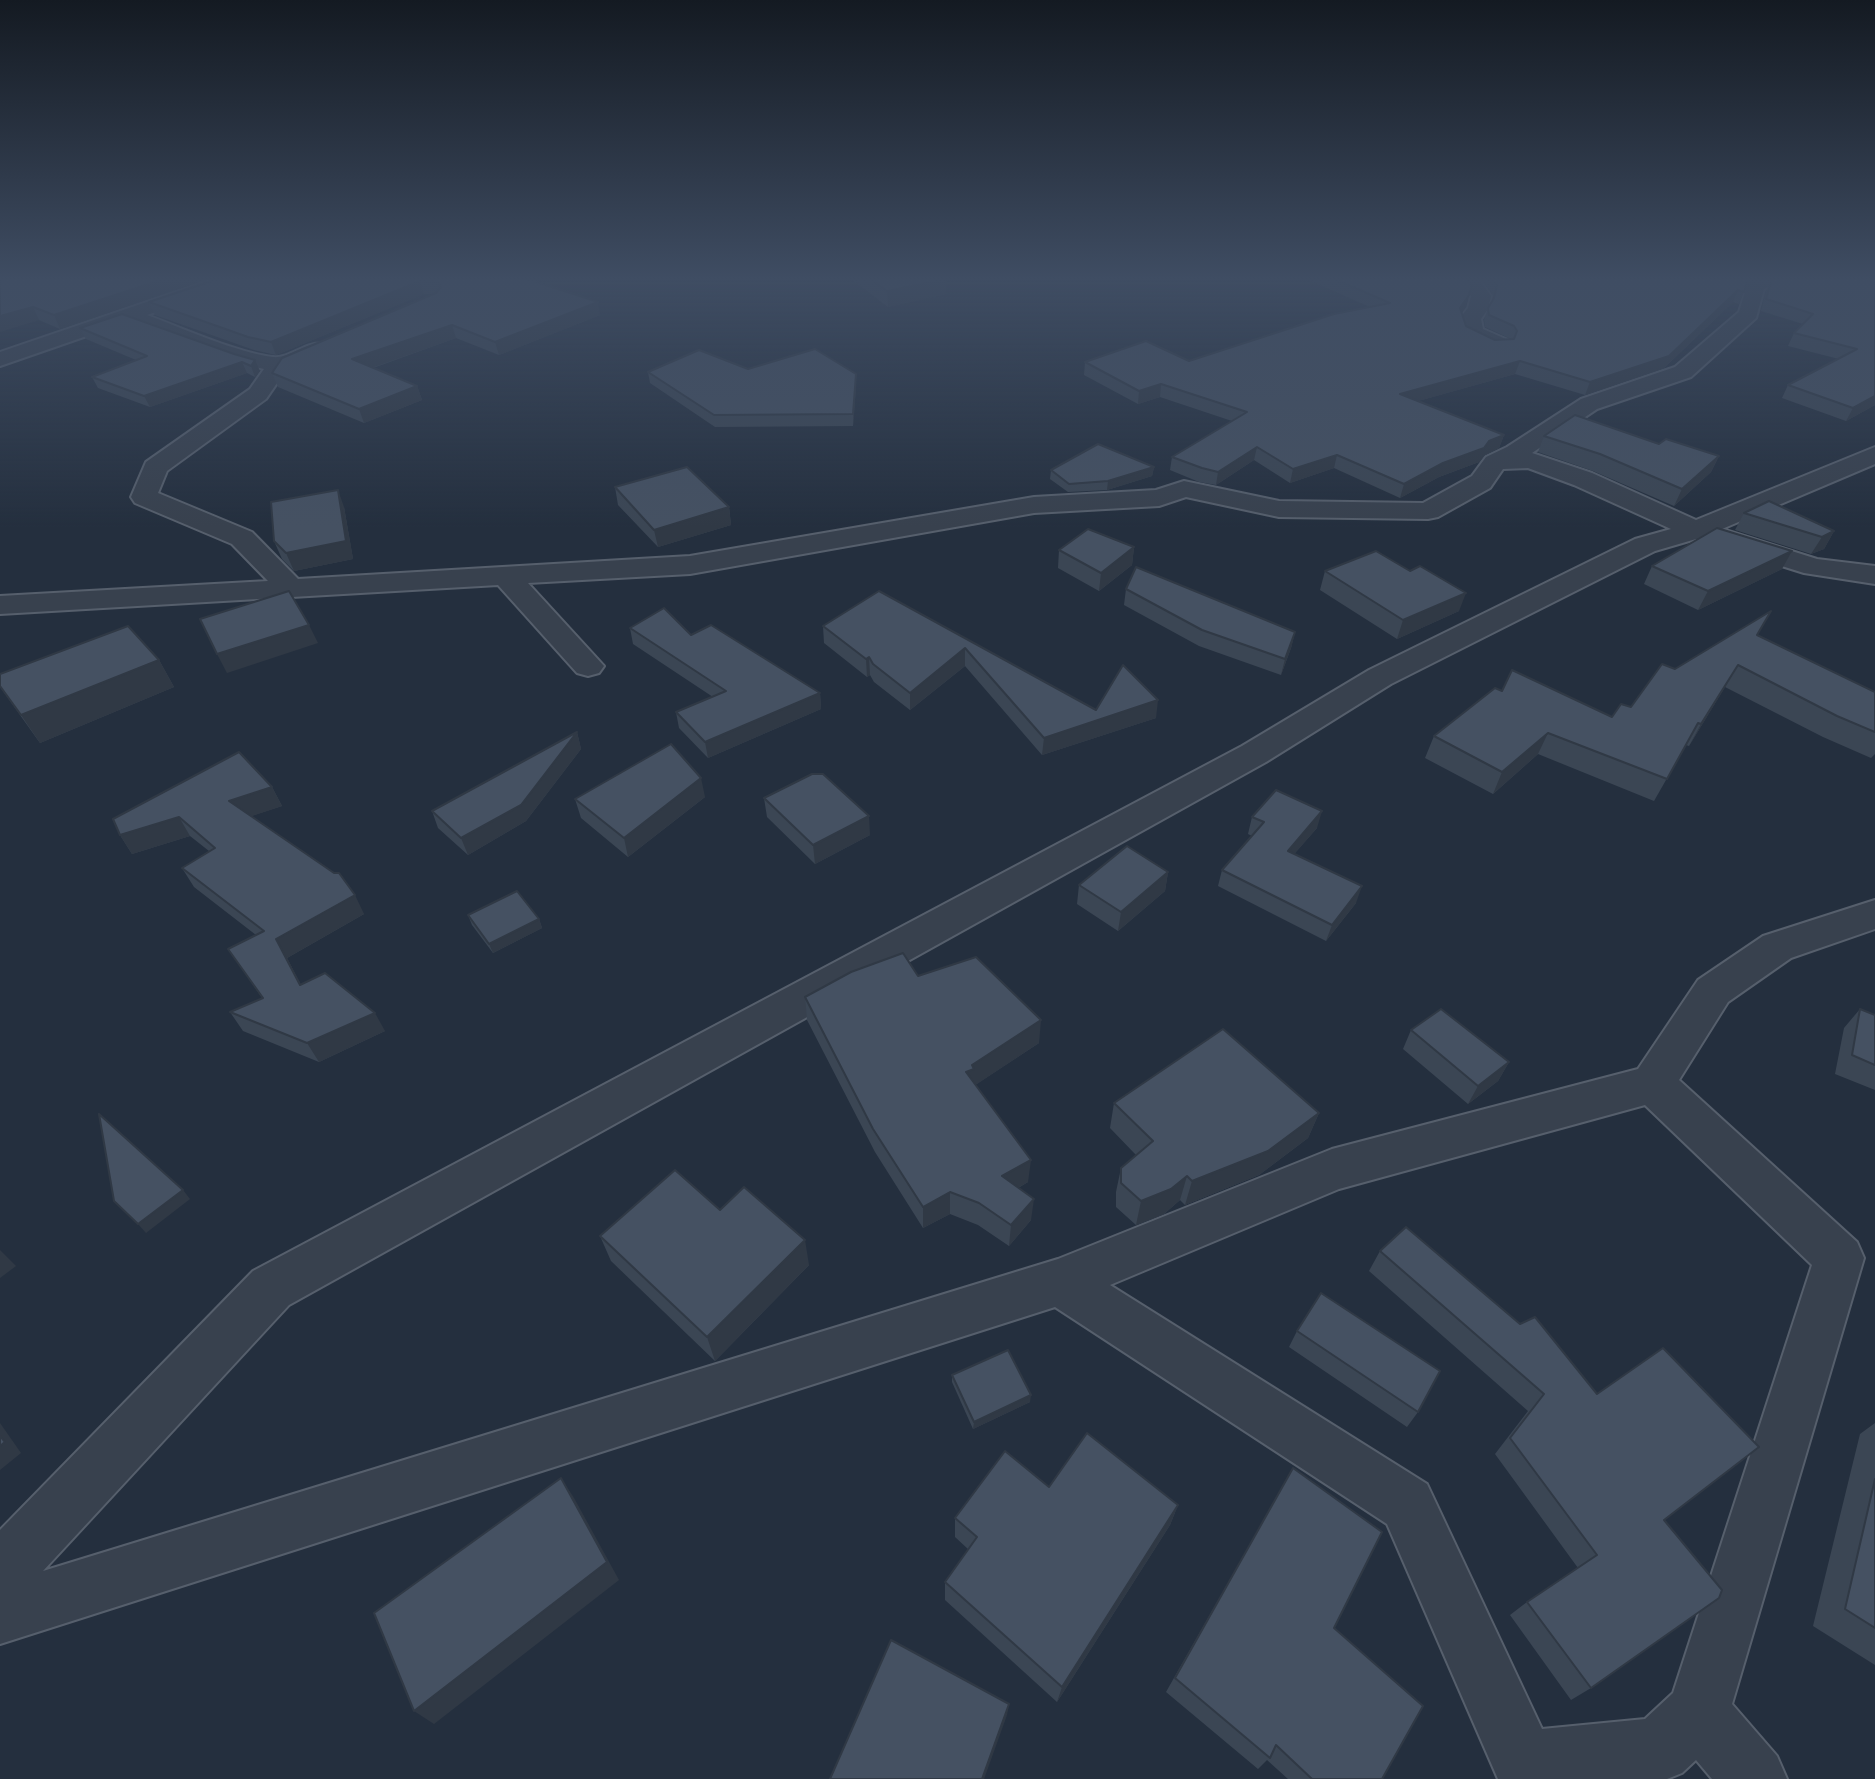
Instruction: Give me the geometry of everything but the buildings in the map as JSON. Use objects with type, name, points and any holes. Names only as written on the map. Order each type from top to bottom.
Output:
[{"type":"street","points":[[260,361],[278,365]]},
{"type":"street","points":[[287,361],[278,365],[258,394],[155,467],[144,497],[242,538],[291,588]]},
{"type":"street","points":[[0,605],[690,565],[1034,505],[1159,498],[1184,489],[1279,509],[1428,511],[1481,482],[1495,462],[1516,452],[1589,404],[1683,372],[1695,361]]},
{"type":"street","points":[[0,1573],[271,1288],[1254,754],[1380,677],[1645,544],[1696,530],[1875,456]]},
{"type":"street","points":[[1495,462],[1530,460],[1583,479],[1696,530],[1814,567],[1875,575]]},
{"type":"street","points":[[506,576],[588,666]]},
{"type":"street","points":[[0,1614],[1060,1282],[1332,1170],[1653,1084],[1713,991],[1777,947],[1875,914]]},
{"type":"street","points":[[1060,1282],[1407,1504],[1524,1763],[1659,1750],[1698,1713],[1839,1258],[1653,1084]]},
{"type":"street","points":[[1698,1713],[1754,1779]]}]
